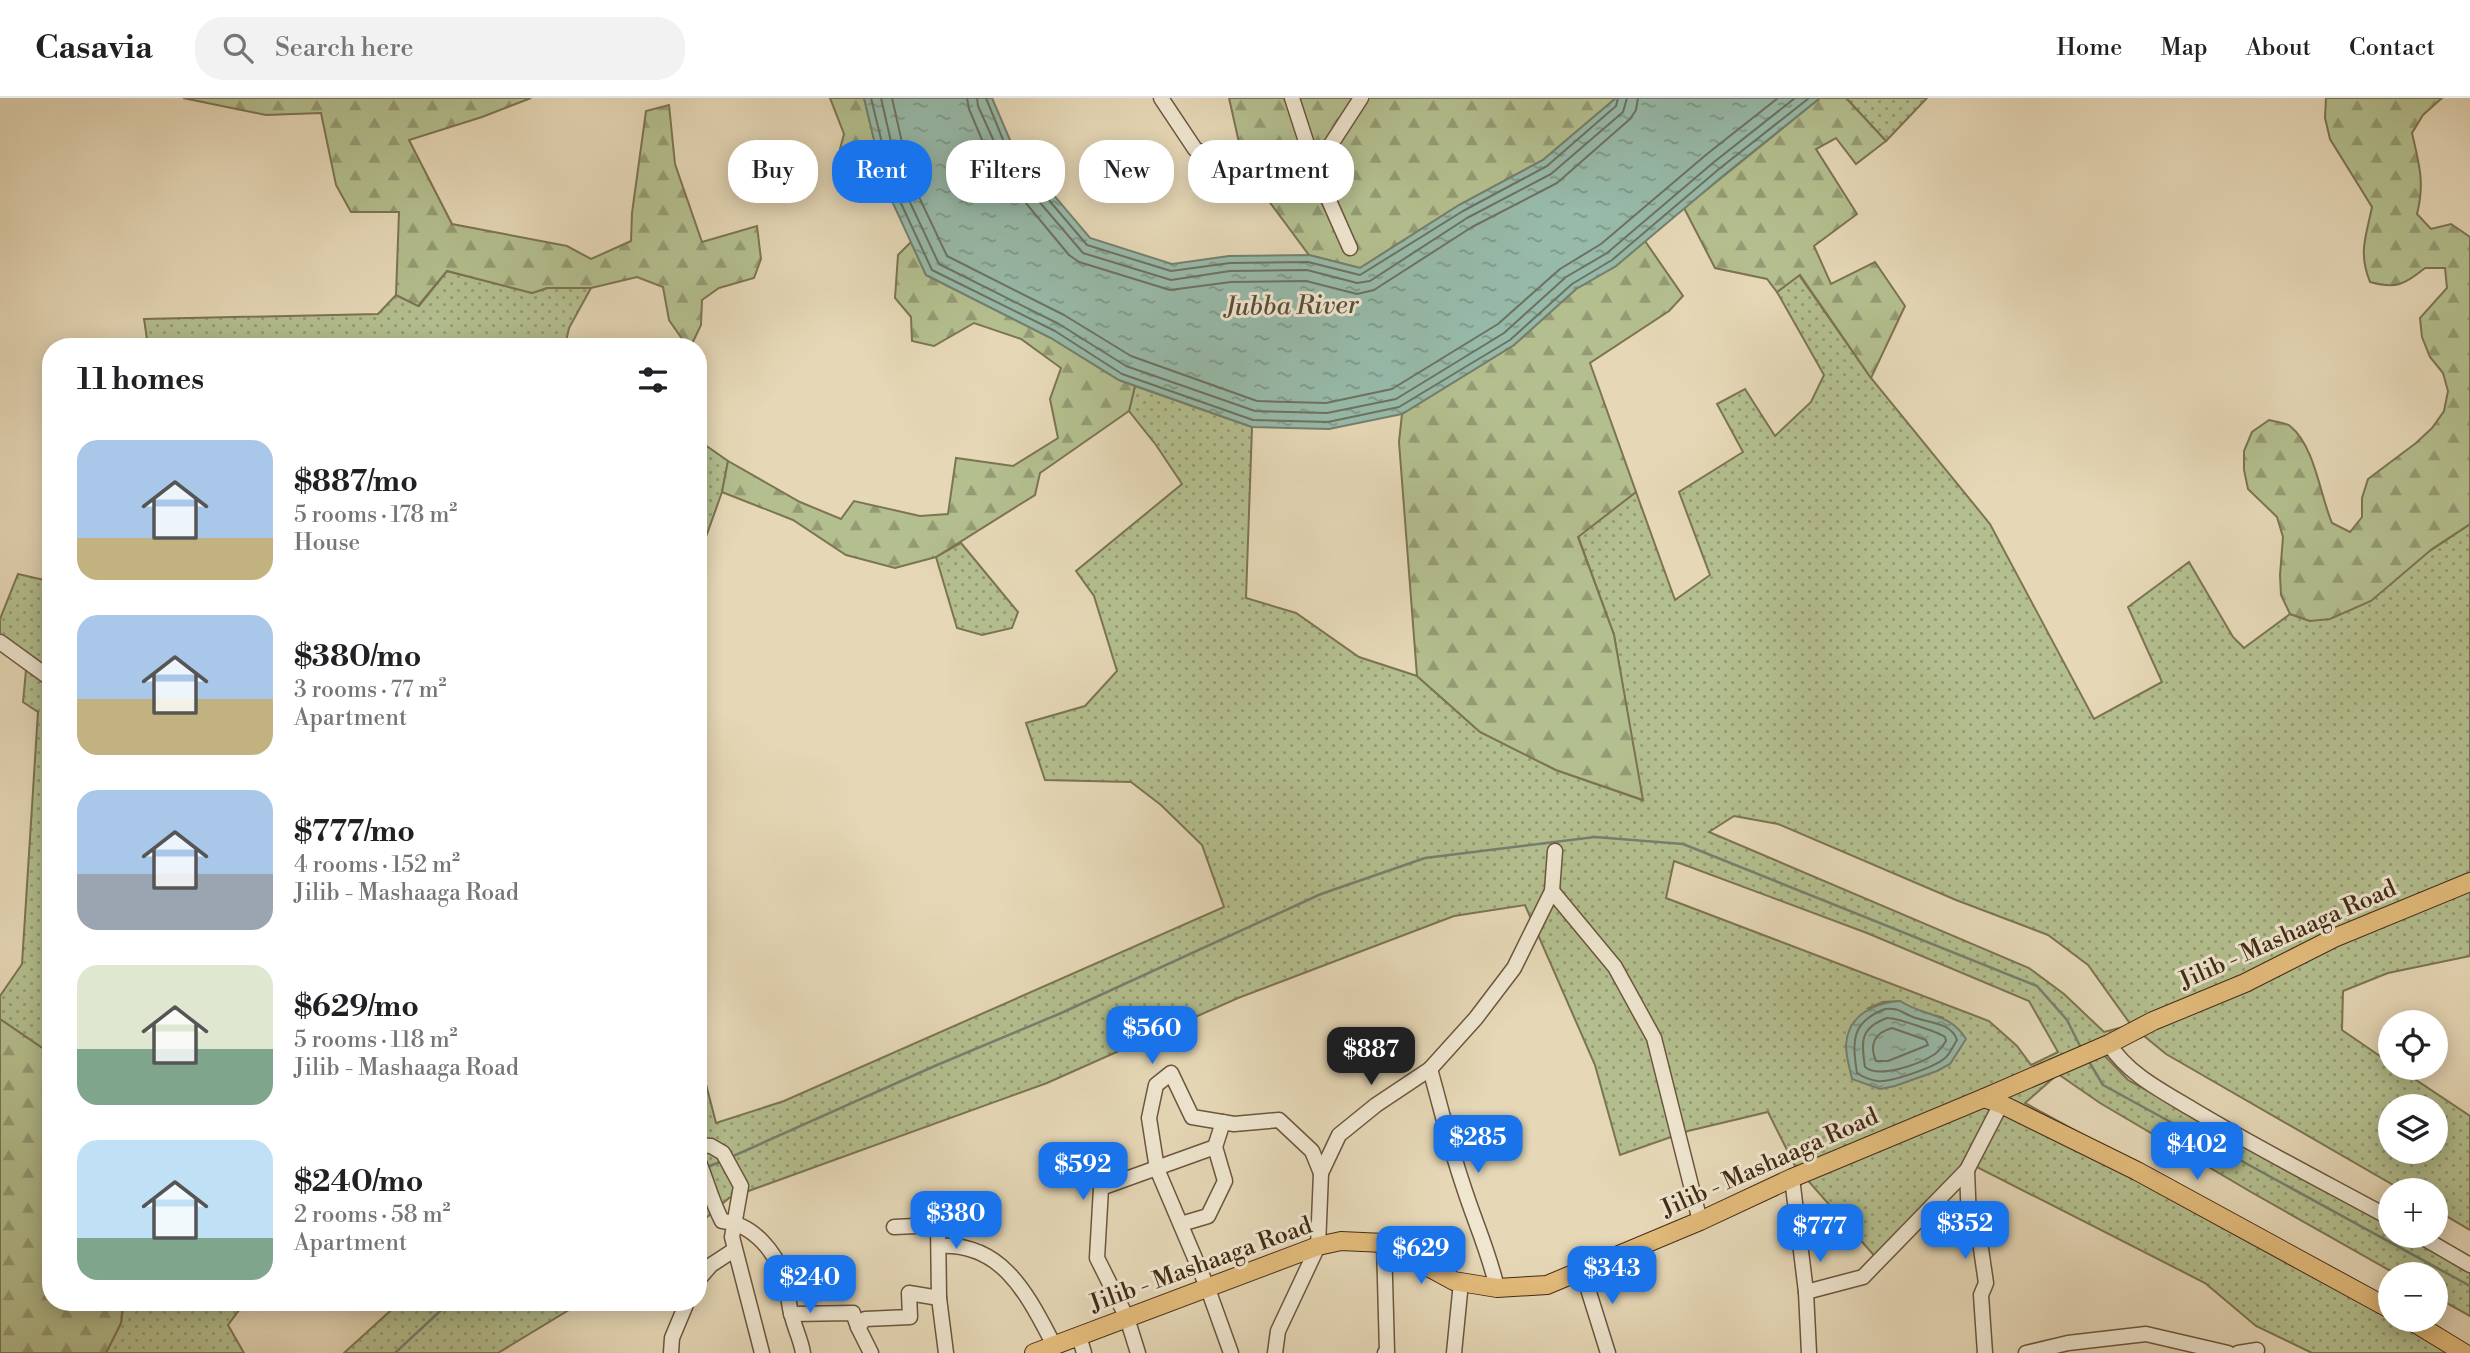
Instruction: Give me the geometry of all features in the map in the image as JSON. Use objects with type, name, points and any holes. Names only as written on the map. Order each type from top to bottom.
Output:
[{"type":"main road","name":"Jilib - Mashaaga Road","points":[[1034,1353],[1055,1345],[1081,1344],[1127,1318],[1318,1247],[1341,1241],[1384,1243],[1454,1281],[1497,1288],[1547,1285],[1700,1221],[1793,1178],[1993,1101],[2076,1057],[2153,1021],[2245,983],[2334,938],[2470,882]]},
{"type":"main road","points":[[1993,1101],[2137,1171],[2378,1302]]},
{"type":"main road","points":[[2430,1332],[2464,1353]]},
{"type":"street","points":[[1161,98],[1189,140]]},
{"type":"street","points":[[1292,98],[1306,140]]},
{"type":"street","points":[[1334,140],[1361,98]]},
{"type":"street","points":[[1330,203],[1350,248]]},
{"type":"street","points":[[0,642],[42,672]]},
{"type":"street","points":[[1275,1353],[1278,1331],[1318,1247],[1321,1173],[1339,1135],[1376,1105],[1430,1069],[1476,1018],[1514,968],[1552,891],[1555,851]]},
{"type":"street","points":[[1552,891],[1615,967],[1654,1038],[1700,1221]]},
{"type":"street","points":[[2102,1046],[2135,1074],[2239,1138],[2378,1212]]},
{"type":"street","points":[[1430,1069],[1441,1117],[1490,1256],[1497,1288]]},
{"type":"street","points":[[1231,1353],[1208,1289],[1157,1168],[1149,1118],[1156,1085],[1171,1073],[1192,1117],[1234,1124],[1279,1120],[1312,1151],[1321,1173]]},
{"type":"street","points":[[1985,1353],[1981,1295],[1986,1283],[1980,1242],[1969,1222],[1967,1170],[1993,1101]]},
{"type":"street","points":[[1181,1224],[1208,1216],[1225,1181],[1215,1147],[1223,1122]]},
{"type":"street","points":[[707,1145],[723,1153],[741,1186],[732,1237],[762,1353]]},
{"type":"street","points":[[1139,1353],[1127,1318],[1097,1258],[1101,1188],[1215,1147]]},
{"type":"street","points":[[1806,1293],[1863,1277],[1967,1170]]},
{"type":"street","points":[[1793,1178],[1806,1293],[1809,1353]]},
{"type":"street","points":[[707,1182],[710,1197],[722,1221],[735,1222],[759,1236],[776,1261],[786,1283],[791,1314],[803,1353]]},
{"type":"street","points":[[894,1227],[938,1225],[939,1298],[946,1353]]},
{"type":"street","points":[[1384,1243],[1385,1353]]},
{"type":"street","points":[[939,1247],[959,1245],[1002,1264],[1031,1301],[1055,1345]]},
{"type":"street","points":[[2441,1248],[2470,1265]]},
{"type":"street","points":[[707,1269],[734,1250]]},
{"type":"street","points":[[1582,1270],[1608,1353]]},
{"type":"street","points":[[1454,1353],[1461,1282]]},
{"type":"street","points":[[858,1327],[865,1319],[910,1317],[909,1293],[939,1298]]},
{"type":"street","points":[[671,1353],[672,1338],[683,1311]]},
{"type":"street","points":[[791,1314],[853,1312],[871,1353]]},
{"type":"street","points":[[2026,1353],[2068,1343],[2146,1334],[2228,1353]]},
{"type":"street","points":[[2238,1353],[2256,1350]]},
{"type":"green space","points":[[183,98],[531,98],[409,140],[452,224],[567,246],[591,259],[631,241],[632,213],[646,111],[669,105],[675,164],[702,242],[757,226],[761,259],[754,278],[719,288],[702,300],[701,325],[695,338],[681,338],[669,320],[663,287],[637,277],[591,288],[547,288],[532,293],[447,271],[418,306],[396,295],[399,212],[351,212],[336,185],[321,113],[266,115]]},
{"type":"green space","points":[[830,98],[864,98],[874,140],[842,140],[844,134]]},
{"type":"green space","points":[[1229,98],[1616,98],[1543,160],[1459,205],[1360,268],[1309,255],[1270,203],[1354,203],[1354,140],[1238,140]]},
{"type":"green space","points":[[1820,98],[1846,98],[1886,141],[1856,164],[1836,138],[1816,149],[1857,214],[1814,246],[1831,284],[1875,262],[1905,306],[1871,378],[1800,275],[1777,292],[1767,279],[1715,268],[1684,208]]},
{"type":"green space","points":[[1846,98],[1927,98],[1886,141]]},
{"type":"green space","points":[[2326,98],[2442,98],[2423,115],[2412,133],[2421,183],[2417,214],[2431,229],[2451,224],[2470,237],[2470,524],[2432,549],[2371,601],[2330,619],[2310,621],[2290,614],[2281,595],[2283,537],[2277,517],[2248,489],[2244,451],[2252,432],[2269,420],[2290,426],[2311,458],[2332,523],[2350,532],[2362,517],[2362,498],[2368,479],[2432,428],[2444,411],[2448,391],[2443,373],[2430,357],[2422,337],[2420,318],[2447,288],[2445,268],[2425,268],[2399,284],[2370,282],[2364,253],[2372,207],[2330,139],[2325,118]]},
{"type":"green space","points":[[1645,241],[1683,296],[1669,311],[1590,363],[1636,492],[1578,537],[1614,635],[1643,800],[1556,770],[1480,732],[1417,676],[1399,442],[1402,414],[1514,345],[1576,289],[1616,266]]},
{"type":"green space","points":[[911,242],[926,275],[1051,338],[1119,380],[1135,386],[1129,411],[1040,473],[1035,495],[936,557],[895,568],[846,555],[793,520],[722,492],[728,461],[800,502],[841,519],[854,501],[920,516],[948,514],[956,458],[1013,466],[1058,438],[1050,399],[1061,368],[1021,339],[974,323],[934,346],[912,341],[911,317],[895,298],[898,255]]},
{"type":"green space","points":[[447,271],[532,293],[547,288],[591,288],[569,328],[567,338],[147,338],[144,319],[378,314],[396,295],[419,306]]},
{"type":"green space","points":[[1799,275],[1871,378],[1990,524],[2094,719],[2162,682],[2128,607],[2189,562],[2233,637],[2244,648],[2290,614],[2310,621],[2433,549],[2470,524],[2470,956],[2388,973],[2343,991],[2342,1030],[2378,1055],[2378,1080],[2416,1080],[2437,1094],[2378,1094],[2378,1164],[2448,1164],[2448,1101],[2470,1116],[2470,1230],[2448,1217],[2448,1178],[2381,1178],[2166,1054],[2144,1036],[2103,1054],[2128,1080],[2378,1219],[2378,1248],[2430,1248],[2470,1270],[2470,1316],[2448,1304],[2448,1262],[2378,1264],[2100,1103],[2058,1074],[2025,1103],[2378,1299],[2378,1332],[2434,1332],[2470,1353],[2312,1353],[2256,1326],[2205,1283],[1975,1166],[1879,1261],[1795,1166],[1768,1112],[1688,1131],[1620,1155],[1595,1065],[1525,905],[1454,916],[1238,998],[1047,1083],[729,1198],[707,1217],[707,1088],[716,1123],[784,1101],[1224,907],[1202,845],[1161,805],[1131,782],[1045,780],[1026,723],[1085,706],[1117,671],[1094,596],[1076,571],[1182,484],[1129,411],[1135,386],[1252,427],[1246,598],[1296,613],[1359,657],[1417,676],[1480,732],[1556,770],[1642,800],[1614,635],[1578,536],[1636,492],[1675,600],[1710,575],[1679,492],[1743,452],[1717,404],[1745,389],[1775,436],[1811,402],[1824,375],[1777,292]],"holes":[[[1734,816],[1778,824],[1956,900],[2048,935],[2088,965],[2131,1025],[2104,1032],[2064,994],[2029,968],[1709,832]],[[1674,861],[1867,933],[2029,1001],[2058,1052],[2031,1065],[2017,1046],[1989,1021],[1666,898]],[[1900,1001],[1914,1010],[1944,1018],[1869,1008],[1883,1002]]]},
{"type":"green space","points":[[707,446],[728,461],[722,492],[707,534]]},
{"type":"green space","points":[[961,543],[1018,612],[1012,628],[982,635],[957,628],[936,557]]},
{"type":"green space","points":[[18,574],[42,580],[42,1048],[0,1019],[0,996],[22,964],[38,712],[23,702],[26,670],[0,644],[0,619]]},
{"type":"green space","points":[[0,1019],[42,1048],[42,1311],[122,1311],[121,1323],[106,1353],[0,1353]]},
{"type":"green space","points":[[122,1311],[238,1311],[228,1325],[244,1353],[106,1353],[121,1323]]},
{"type":"green space","points":[[390,1311],[567,1311],[498,1353],[344,1353]]},
{"type":"water","name":"Jubba River","points":[[864,98],[992,98],[1010,140],[946,140],[946,203],[1060,203],[1090,238],[1172,264],[1229,256],[1309,255],[1360,268],[1459,205],[1543,160],[1616,98],[1820,98],[1616,266],[1576,289],[1514,345],[1402,414],[1329,429],[1252,427],[1119,380],[1051,338],[926,275],[893,203],[932,203],[932,140],[874,140]]},
{"type":"water","points":[[1900,1001],[1944,1019],[1966,1039],[1950,1064],[1895,1086],[1880,1089],[1852,1079],[1846,1046],[1851,1027],[1856,1019],[1871,1008]]},
{"type":"waterway","points":[[731,1157],[1059,1014],[1321,894],[1425,858],[1595,837],[1683,844],[2037,986],[2067,1020],[2081,1048]]},
{"type":"waterway","points":[[2088,1060],[2103,1085],[2470,1286]]},
{"type":"waterway","points":[[707,1167],[722,1161]]},
{"type":"waterway","points":[[395,1353],[440,1311]]}]
